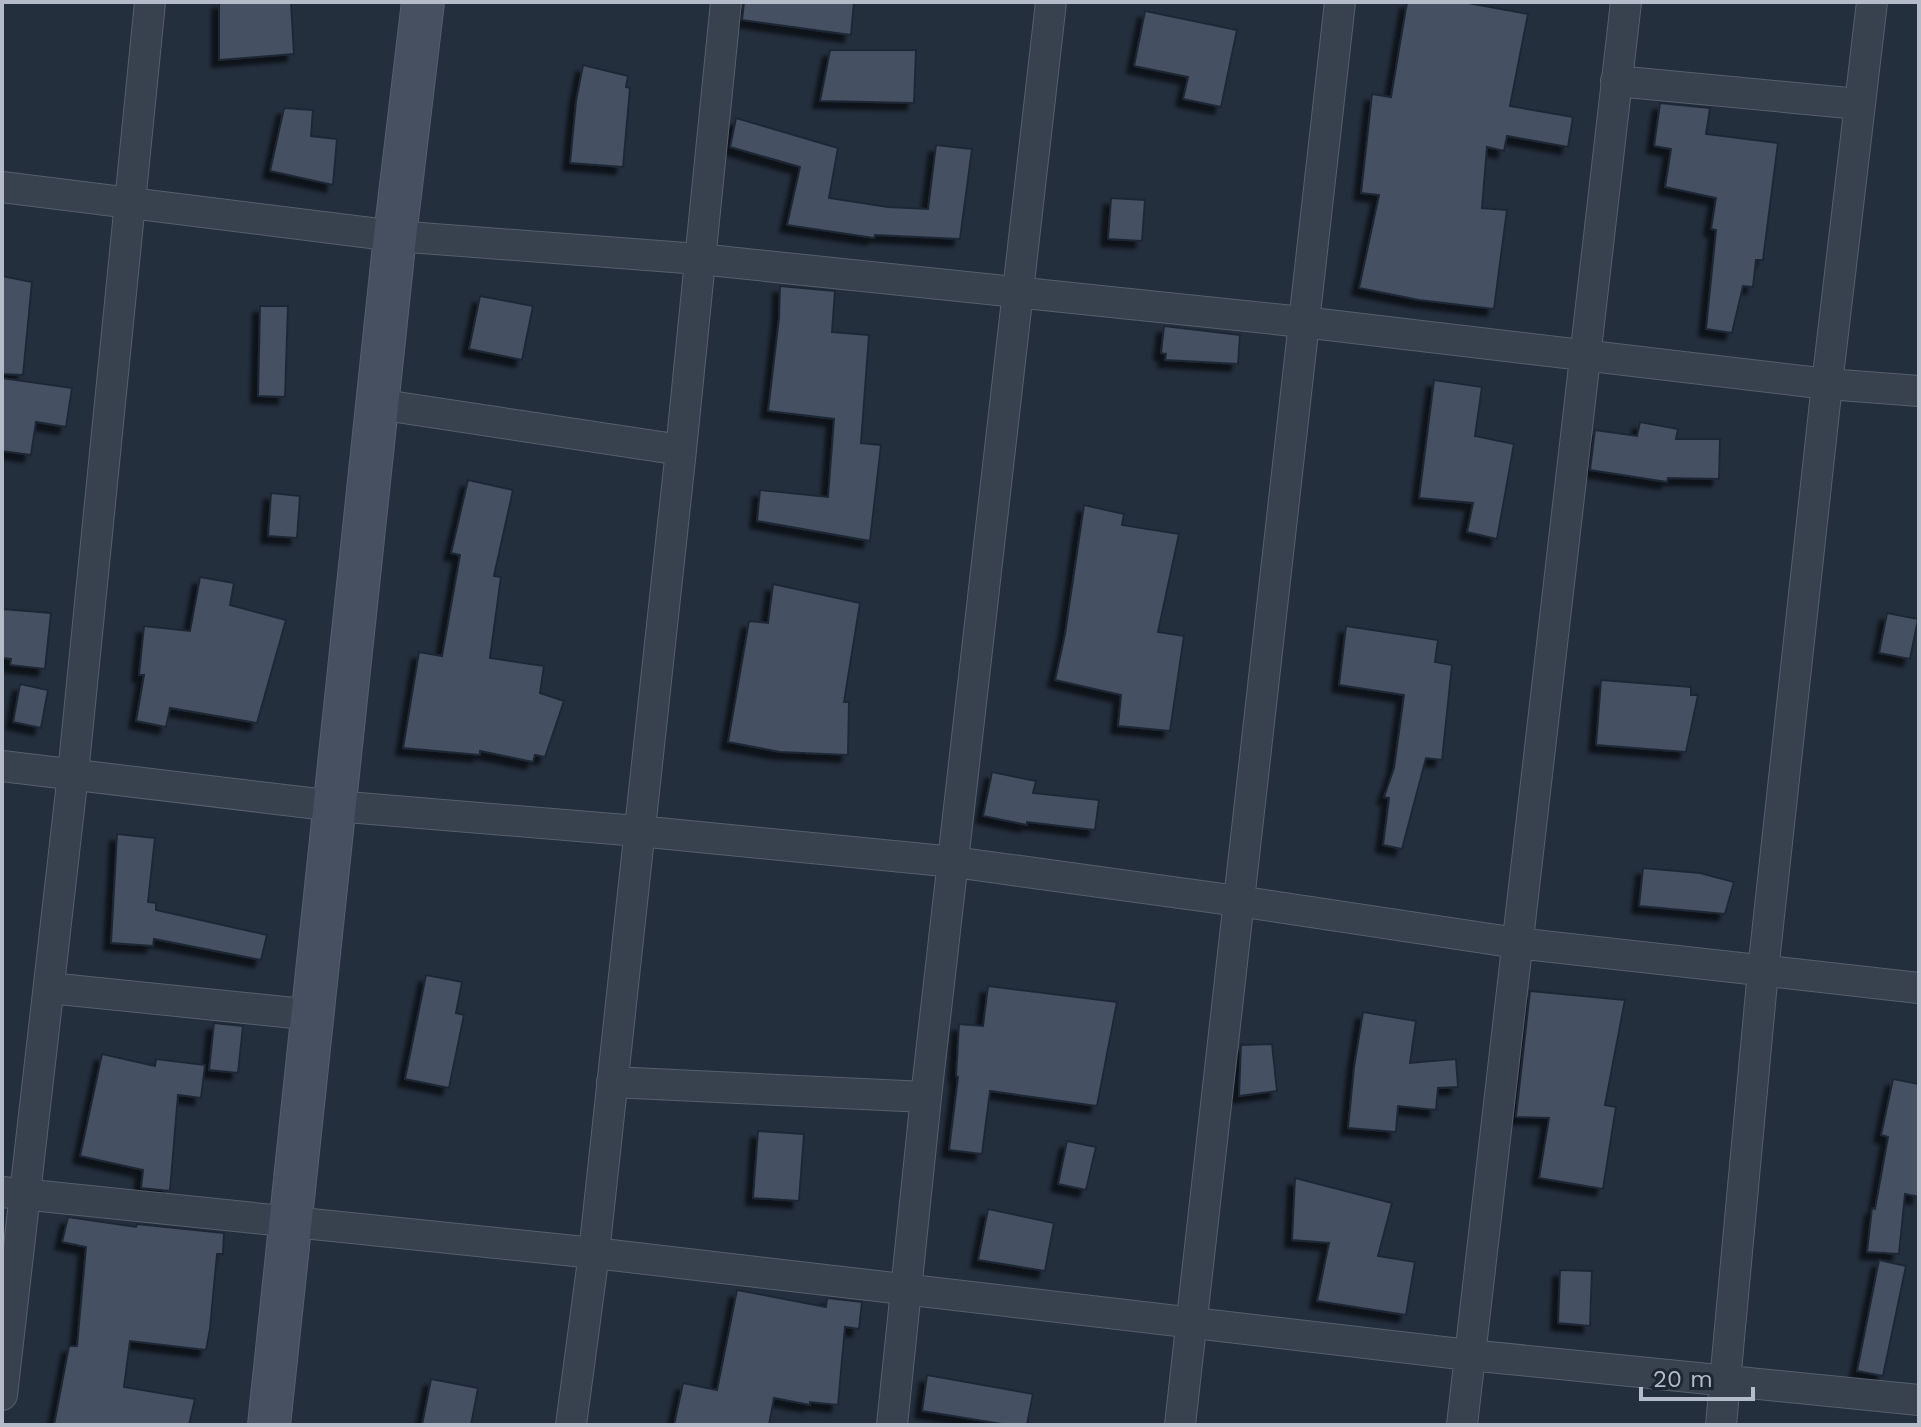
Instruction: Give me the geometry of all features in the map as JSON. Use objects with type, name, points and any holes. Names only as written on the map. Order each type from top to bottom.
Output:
[{"type":"street","points":[[2,1395],[14,1193],[49,988],[150,2]]},
{"type":"street","points":[[269,1425],[395,236],[423,2]]},
{"type":"street","points":[[571,1425],[594,1253],[726,2]]},
{"type":"street","points":[[892,1425],[926,1097],[1051,2]]},
{"type":"street","points":[[1180,1425],[1340,2]]},
{"type":"street","points":[[1462,1425],[1626,2]]},
{"type":"street","points":[[1721,1425],[1763,971],[1872,2]]},
{"type":"street","points":[[1616,81],[1859,104]]},
{"type":"street","points":[[2,187],[395,236],[699,259],[1303,322],[1827,384],[1919,391]]},
{"type":"street","points":[[377,404],[681,450]]},
{"type":"street","points":[[2,766],[335,806],[638,831],[954,862],[1517,943],[1919,988]]},
{"type":"street","points":[[49,988],[314,1015]]},
{"type":"street","points":[[612,1082],[926,1097]]},
{"type":"street","points":[[14,1193],[594,1253],[1469,1355],[1919,1400]]},
{"type":"building","points":[[219,2],[291,2],[294,54],[219,60]]},
{"type":"building","points":[[744,2],[854,2],[851,35],[742,20]]},
{"type":"building","points":[[1407,2],[1463,2],[1528,14],[1510,106],[1573,117],[1568,147],[1507,136],[1504,151],[1487,147],[1482,208],[1507,210],[1494,309],[1419,300],[1359,288],[1379,195],[1361,193],[1372,94],[1391,97]]},
{"type":"building","points":[[1145,11],[1237,30],[1221,107],[1183,99],[1188,77],[1134,66]]},
{"type":"building","points":[[830,50],[916,50],[914,103],[820,101]]},
{"type":"building","points":[[583,65],[628,76],[626,87],[630,88],[623,167],[570,163]]},
{"type":"building","points":[[1660,103],[1710,108],[1706,134],[1778,143],[1763,260],[1756,260],[1753,287],[1743,286],[1732,333],[1706,329],[1716,230],[1711,229],[1716,198],[1665,187],[1671,149],[1654,146]]},
{"type":"building","points":[[284,108],[313,110],[311,136],[337,139],[333,185],[270,171]]},
{"type":"building","points":[[736,118],[838,148],[829,198],[888,207],[928,209],[936,145],[972,149],[960,239],[875,235],[874,238],[787,225],[800,167],[730,147]]},
{"type":"building","points":[[1111,198],[1145,200],[1142,241],[1108,239]]},
{"type":"building","points":[[2,276],[32,282],[23,375],[2,374]]},
{"type":"building","points":[[780,286],[835,291],[832,332],[869,335],[861,443],[881,445],[870,541],[757,521],[760,490],[828,497],[834,419],[768,411]]},
{"type":"building","points":[[480,296],[533,306],[522,360],[469,349]]},
{"type":"building","points":[[260,306],[288,306],[285,397],[258,396]]},
{"type":"building","points":[[1164,326],[1240,335],[1238,364],[1165,360],[1166,354],[1161,353]]},
{"type":"building","points":[[2,378],[72,388],[66,427],[36,422],[31,455],[2,451]]},
{"type":"building","points":[[1434,380],[1482,387],[1475,436],[1514,444],[1497,539],[1467,532],[1473,503],[1419,498]]},
{"type":"building","points":[[1640,422],[1678,429],[1676,439],[1720,439],[1719,479],[1668,478],[1667,482],[1590,470],[1595,430],[1637,436]]},
{"type":"building","points":[[468,480],[513,490],[494,576],[501,577],[490,658],[544,666],[540,693],[564,701],[545,757],[535,755],[533,762],[480,751],[480,755],[403,748],[419,652],[442,656],[460,555],[451,553]]},
{"type":"building","points":[[271,493],[300,496],[297,538],[268,536]]},
{"type":"building","points":[[1084,505],[1124,514],[1122,525],[1179,534],[1158,632],[1184,636],[1170,731],[1118,726],[1121,695],[1055,680]]},
{"type":"building","points":[[200,577],[234,583],[230,605],[286,620],[257,723],[170,708],[166,727],[136,721],[144,675],[139,675],[144,626],[190,631]]},
{"type":"building","points":[[773,584],[860,603],[844,702],[849,702],[848,755],[780,752],[728,742],[749,621],[768,623]]},
{"type":"building","points":[[2,609],[51,613],[45,669],[10,665],[11,659],[2,658]]},
{"type":"building","points":[[1887,613],[1918,619],[1910,659],[1879,653]]},
{"type":"building","points":[[1346,626],[1438,640],[1435,662],[1452,665],[1442,760],[1426,758],[1402,849],[1383,845],[1389,798],[1384,797],[1394,768],[1404,695],[1339,685]]},
{"type":"building","points":[[1601,680],[1691,687],[1691,695],[1698,695],[1686,752],[1596,745]]},
{"type":"building","points":[[20,684],[48,690],[41,728],[13,722]]},
{"type":"building","points":[[992,772],[1036,781],[1033,793],[1099,800],[1095,830],[1027,822],[1027,825],[983,816]]},
{"type":"building","points":[[117,834],[155,838],[148,902],[156,903],[156,910],[267,935],[261,960],[154,939],[153,946],[111,943]]},
{"type":"building","points":[[1643,868],[1700,873],[1734,882],[1725,914],[1639,906]]},
{"type":"building","points":[[426,975],[462,982],[456,1013],[464,1015],[449,1088],[405,1079]]},
{"type":"building","points":[[988,986],[1117,1002],[1097,1106],[990,1091],[982,1154],[949,1150],[958,1077],[959,1024],[983,1026]]},
{"type":"building","points":[[1530,991],[1625,1000],[1605,1105],[1616,1107],[1603,1189],[1539,1178],[1549,1118],[1516,1117]]},
{"type":"building","points":[[1363,1012],[1416,1021],[1410,1063],[1456,1059],[1458,1087],[1438,1088],[1436,1110],[1398,1106],[1396,1132],[1348,1128]]},
{"type":"building","points":[[214,1023],[243,1026],[238,1073],[209,1070]]},
{"type":"building","points":[[1272,1044],[1277,1091],[1239,1096],[1241,1045]]},
{"type":"building","points":[[102,1054],[155,1066],[156,1059],[205,1065],[201,1098],[178,1095],[170,1191],[141,1188],[143,1170],[80,1156]]},
{"type":"building","points":[[1893,1079],[1919,1084],[1919,1197],[1905,1194],[1899,1254],[1867,1252],[1872,1208],[1875,1209],[1888,1137],[1881,1135]]},
{"type":"building","points":[[758,1131],[804,1134],[799,1201],[753,1198]]},
{"type":"building","points":[[1067,1141],[1096,1147],[1086,1190],[1058,1184]]},
{"type":"building","points":[[1295,1178],[1392,1203],[1378,1256],[1415,1262],[1406,1315],[1317,1301],[1329,1243],[1292,1240]]},
{"type":"building","points":[[988,1209],[1054,1223],[1045,1271],[978,1260]]},
{"type":"building","points":[[68,1217],[136,1227],[137,1224],[224,1233],[223,1254],[217,1254],[206,1350],[130,1341],[124,1387],[195,1399],[189,1425],[54,1425],[69,1346],[77,1346],[86,1247],[62,1242]]},
{"type":"building","points":[[1879,1260],[1906,1266],[1883,1376],[1857,1371]]},
{"type":"building","points":[[1560,1270],[1592,1271],[1590,1326],[1558,1323]]},
{"type":"building","points":[[737,1290],[826,1307],[827,1298],[862,1302],[859,1329],[845,1327],[838,1405],[810,1402],[810,1405],[774,1398],[769,1425],[674,1425],[683,1383],[717,1390]]},
{"type":"building","points":[[927,1375],[1033,1394],[1027,1425],[1008,1425],[922,1411]]},
{"type":"building","points":[[431,1379],[478,1388],[471,1425],[422,1425]]}]
